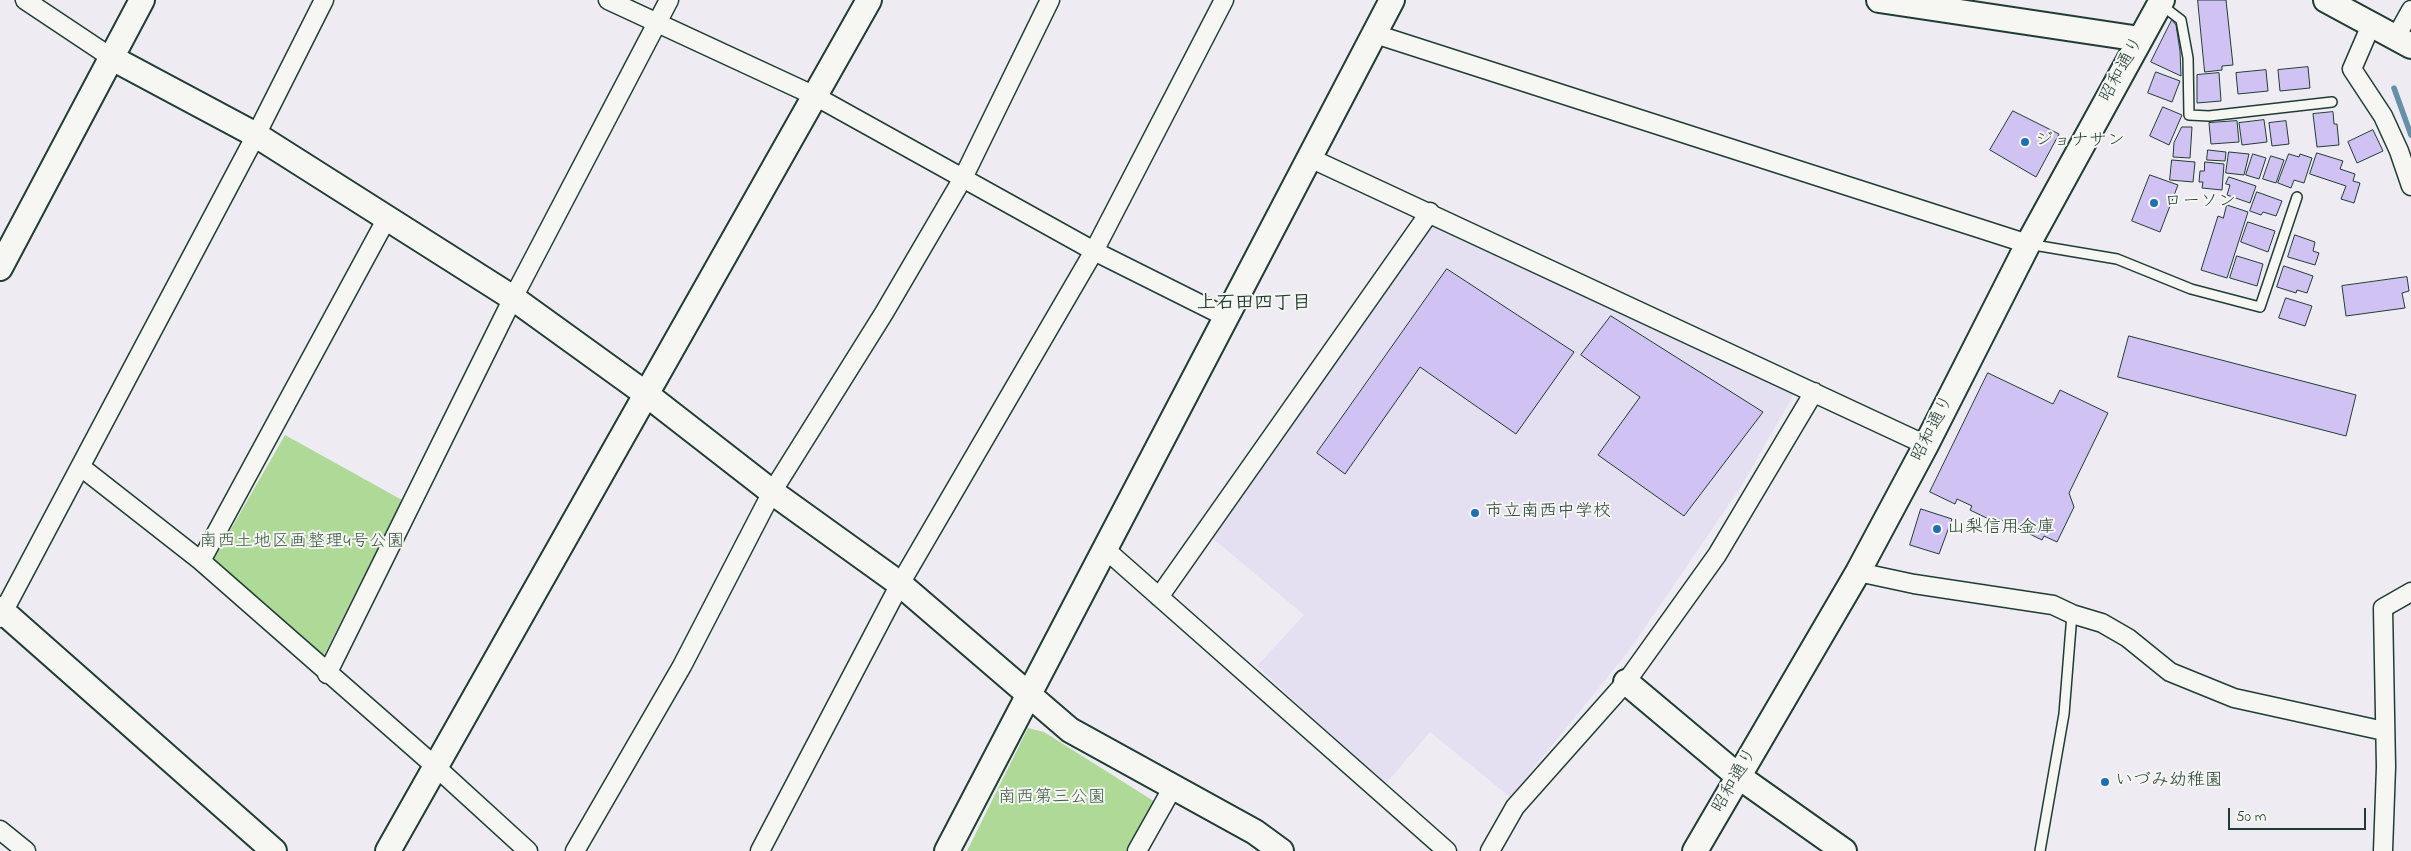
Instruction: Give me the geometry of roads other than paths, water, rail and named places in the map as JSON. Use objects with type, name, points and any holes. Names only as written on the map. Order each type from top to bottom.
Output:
[{"type":"street","points":[[25,0],[112,58],[256,135],[513,298],[646,394],[772,492],[900,584],[1070,730],[1255,832],[1281,851]]},
{"type":"street","points":[[0,268],[142,0]]},
{"type":"street","points":[[274,851],[1,613],[81,467],[256,135],[324,0]]},
{"type":"street","points":[[608,0],[815,96],[1094,251],[1226,317]]},
{"type":"street","points":[[327,674],[513,298],[669,0]]},
{"type":"street","points":[[388,851],[869,0]]},
{"type":"street","points":[[575,851],[682,666],[772,492],[884,313],[963,178],[1050,0]]},
{"type":"street","points":[[760,851],[900,584],[1094,251],[1224,0]]},
{"type":"street","points":[[947,851],[1376,34],[1392,0]]},
{"type":"street","points":[[1879,0],[2140,39]]},
{"type":"street","points":[[2326,0],[2350,9],[2371,25],[2403,42],[2411,10]]},
{"type":"street","name":"昭和通り","points":[[1695,851],[1858,572],[1926,445],[2028,244],[2161,2]]},
{"type":"street","points":[[2371,25],[2352,68],[2383,116],[2411,186]]},
{"type":"street","points":[[1376,34],[2028,244]]},
{"type":"street","points":[[1310,158],[1430,212],[1926,445]]},
{"type":"street","points":[[1160,597],[1430,212]]},
{"type":"street","points":[[201,562],[387,218]]},
{"type":"street","points":[[1490,851],[1515,807],[1626,682],[1717,555],[1814,392]]},
{"type":"street","points":[[81,467],[201,562],[327,674],[436,766],[528,851]]},
{"type":"street","points":[[1105,549],[1447,851]]},
{"type":"street","points":[[1858,572],[1914,584],[2053,604],[2072,614],[2102,623],[2128,638],[2170,672],[2234,698],[2384,731]]},
{"type":"street","points":[[2383,851],[2386,767],[2383,608],[2411,592]]},
{"type":"street","points":[[1626,682],[1738,776],[1844,851]]},
{"type":"street","points":[[1137,851],[1173,787]]},
{"type":"street","points":[[0,830],[26,851]]},
{"type":"lane","points":[[2161,2],[2181,20],[2188,58],[2189,115],[2209,116],[2332,102]]},
{"type":"lane","points":[[2028,244],[2117,259],[2191,289],[2260,307],[2297,197]]},
{"type":"lane","points":[[2040,851],[2064,714],[2072,614]]},
{"type":"waterway","points":[[2394,88],[2411,135]]},
{"type":"place","name":"ジョナサン","points":[[2025,142]]},
{"type":"place","name":"ローソン","points":[[2154,203]]},
{"type":"place","name":"市立南西中学校","points":[[1475,513]]},
{"type":"place","name":"山梨信用金庫","points":[[1937,529]]},
{"type":"place","name":"いづみ幼稚園","points":[[2105,782]]},
{"type":"district","name":"上石田四丁目","points":[[1254,305]]},
{"type":"park label","name":"南西土地区画整理4号公園","points":[[302,543]]},
{"type":"park label","name":"南西第三公園","points":[[1052,799]]}]
